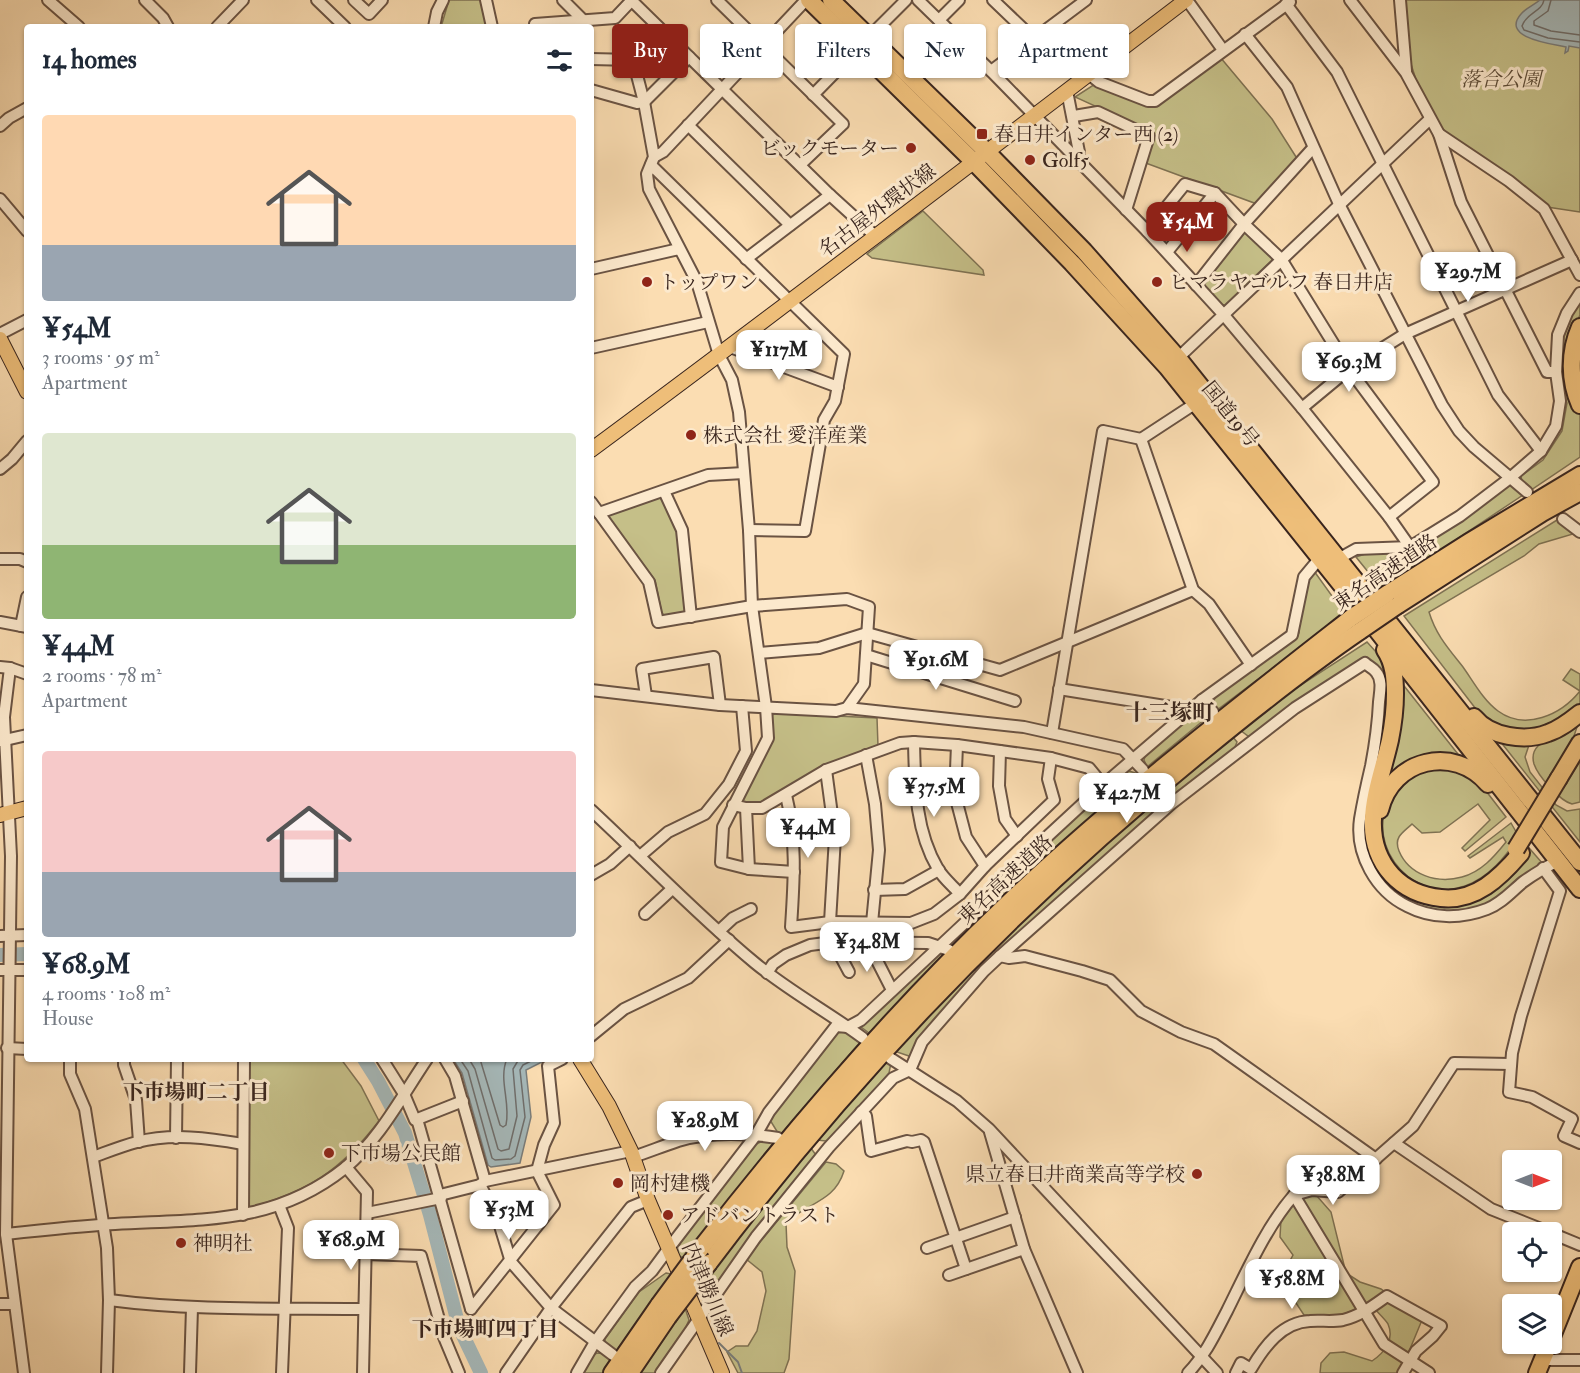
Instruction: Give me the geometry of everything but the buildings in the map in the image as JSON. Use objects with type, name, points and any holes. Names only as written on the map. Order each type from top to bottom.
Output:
[{"type":"highway","name":"国道19号","points":[[807,0],[838,24]]},
{"type":"highway","name":"国道19号","points":[[831,0],[848,24]]},
{"type":"highway","name":"国道19号","points":[[892,72],[979,156],[1084,251],[1178,358],[1580,862]]},
{"type":"highway","name":"国道19号","points":[[979,156],[1167,367],[1343,587],[1552,862],[1580,889]]},
{"type":"highway","points":[[1580,327],[1572,351],[1572,379],[1580,405]]},
{"type":"highway","points":[[1580,350],[1580,383]]},
{"type":"highway","points":[[1470,550],[1515,507],[1580,464]]},
{"type":"highway","name":"東名高速道路","points":[[630,1373],[701,1248],[772,1158],[867,1047],[919,991],[1004,907],[1223,717],[1393,600],[1580,476]]},
{"type":"highway","name":"東名高速道路","points":[[1470,550],[1580,492]]},
{"type":"highway","points":[[1470,550],[1516,538],[1580,504]]},
{"type":"highway","points":[[1343,587],[1347,599],[1388,654],[1393,667],[1395,691],[1393,720],[1372,817],[1376,847],[1388,870],[1406,887],[1418,893],[1430,897],[1456,898],[1472,894],[1488,885],[1509,868],[1519,851]]},
{"type":"highway","points":[[1389,621],[1401,627],[1479,724],[1490,730],[1515,736],[1538,736],[1561,728],[1580,713]]},
{"type":"highway","name":"東名高速道路","points":[[612,1373],[664,1311],[709,1263],[834,1107],[923,1009],[1015,916],[1166,781],[1324,656],[1356,625]]},
{"type":"highway","points":[[1552,862],[1544,854],[1512,812],[1485,779],[1473,770],[1456,764],[1434,761],[1407,769],[1394,781],[1381,807],[1379,832],[1387,858],[1400,875],[1422,889],[1461,891],[1492,876],[1519,851],[1533,836],[1580,743]]},
{"type":"highway","points":[[1561,781],[1580,755]]},
{"type":"highway","points":[[1562,1312],[1580,1267]]},
{"type":"main road","name":"名古屋外環状線","points":[[1129,43],[1186,0]]},
{"type":"main road","name":"名古屋外環状線","points":[[594,448],[1084,78]]},
{"type":"main road","points":[[0,339],[24,386]]},
{"type":"main road","points":[[4,814],[24,809]]},
{"type":"main road","name":"内津勝川線","points":[[582,1062],[609,1106],[632,1154],[648,1200],[722,1373]]},
{"type":"street","points":[[48,0],[76,24]]},
{"type":"street","points":[[145,0],[166,24]]},
{"type":"street","points":[[220,24],[243,0]]},
{"type":"street","points":[[318,0],[342,24]]},
{"type":"street","points":[[354,0],[369,14],[382,0]]},
{"type":"street","points":[[435,24],[443,0]]},
{"type":"street","points":[[486,0],[491,24]]},
{"type":"street","points":[[563,0],[583,20]]},
{"type":"street","points":[[535,24],[615,18],[631,0],[655,24]]},
{"type":"street","points":[[717,0],[741,24]]},
{"type":"street","points":[[783,24],[807,0]]},
{"type":"street","points":[[883,24],[906,0]]},
{"type":"street","points":[[918,0],[992,71],[1167,252],[1223,314],[1302,408],[1389,517],[1410,547]]},
{"type":"street","points":[[939,20],[959,0]]},
{"type":"street","points":[[993,0],[1018,24]]},
{"type":"street","points":[[1054,24],[1086,0]]},
{"type":"street","points":[[1186,0],[1223,50]]},
{"type":"street","points":[[1350,0],[1406,73],[1439,134],[1461,202],[1546,372],[1556,372]]},
{"type":"street","points":[[1400,0],[1406,73]]},
{"type":"street","points":[[1094,78],[1148,101],[1155,101],[1289,2],[1337,72],[1498,395],[1541,451]]},
{"type":"street","points":[[1245,34],[1287,87],[1339,204],[1442,405],[1459,431],[1474,447],[1527,492]]},
{"type":"street","points":[[594,91],[637,103],[644,102],[689,57],[874,236]]},
{"type":"street","points":[[594,59],[612,60]]},
{"type":"street","points":[[783,66],[843,124],[800,165]]},
{"type":"street","points":[[992,71],[998,66]]},
{"type":"street","points":[[638,78],[644,102],[653,161],[746,259],[844,354],[835,401],[824,420],[805,531],[749,531]]},
{"type":"street","points":[[732,78],[653,161],[647,174],[649,189],[697,282],[708,322],[725,351],[739,412],[749,531],[752,606],[768,738],[723,827],[721,862],[749,869],[794,872]]},
{"type":"street","points":[[813,95],[830,78]]},
{"type":"street","points":[[1067,91],[1074,116],[1079,152],[1075,157]]},
{"type":"street","points":[[0,126],[24,110]]},
{"type":"street","points":[[1074,116],[1098,112],[1149,136],[1126,210]]},
{"type":"street","points":[[1178,358],[1430,119]]},
{"type":"street","points":[[688,125],[790,225]]},
{"type":"street","points":[[1439,134],[1509,181],[1544,209],[1580,275]]},
{"type":"street","points":[[1196,285],[1244,224],[1314,148]]},
{"type":"street","points":[[1147,231],[1185,184],[1215,193],[1281,259],[1349,369],[1433,482],[1389,517]]},
{"type":"street","points":[[1167,252],[1215,193]]},
{"type":"street","points":[[746,259],[830,195]]},
{"type":"street","points":[[0,200],[24,228]]},
{"type":"street","points":[[594,268],[679,249]]},
{"type":"street","points":[[1302,408],[1349,369],[1405,334],[1572,260]]},
{"type":"street","points":[[1338,559],[1356,549],[1410,547],[1460,516],[1541,451],[1556,426],[1560,401],[1555,354],[1558,335],[1567,313],[1580,293]]},
{"type":"street","points":[[0,334],[24,322]]},
{"type":"street","points":[[594,347],[708,322]]},
{"type":"street","points":[[725,351],[838,387]]},
{"type":"street","points":[[1052,733],[1103,431],[1140,440],[1196,404]]},
{"type":"street","points":[[1140,440],[1193,590],[1209,604],[1251,664]]},
{"type":"street","points":[[0,469],[24,445]]},
{"type":"street","points":[[599,513],[708,475],[744,473]]},
{"type":"street","points":[[664,490],[682,530],[691,617]]},
{"type":"street","points":[[594,506],[649,582],[658,622],[752,606],[847,599],[869,607],[864,684],[847,708]]},
{"type":"street","points":[[1563,519],[1580,532]]},
{"type":"street","points":[[0,559],[24,561]]},
{"type":"street","points":[[577,1373],[595,1342],[635,1287],[652,1271],[756,1135],[769,1112],[836,1026],[848,1027],[861,1020],[892,990],[944,948],[1037,846],[1103,785],[1202,700],[1292,635],[1304,577],[1319,559]]},
{"type":"street","points":[[759,653],[819,648],[867,633],[1000,670],[1066,645],[1193,590]]},
{"type":"street","points":[[0,622],[24,627]]},
{"type":"street","points":[[866,655],[1015,700]]},
{"type":"street","points":[[646,696],[642,669],[714,657],[720,705]]},
{"type":"street","points":[[661,1373],[756,1237],[829,1147],[861,1112],[893,1078],[910,1070],[922,1042],[980,968],[1000,956],[1242,744],[1365,663],[1376,672],[1381,683],[1376,733],[1360,821],[1360,838],[1368,866],[1389,894],[1413,909],[1433,915],[1452,916],[1487,909],[1501,902],[1522,883],[1552,862],[1560,891],[1521,1016],[1511,1064],[1509,1092],[1532,1097],[1572,1119],[1564,1136],[1580,1143]]},
{"type":"street","points":[[24,673],[5,668],[3,740],[4,814],[10,822],[5,865],[7,1048],[3,1136],[6,1234],[24,1373]]},
{"type":"street","points":[[1059,689],[1190,710]]},
{"type":"street","points":[[594,690],[720,705],[836,711],[847,708],[1024,727],[1123,749],[1143,771]]},
{"type":"street","points":[[1202,700],[1213,712]]},
{"type":"street","points":[[639,856],[668,832],[705,814],[729,784],[746,751],[742,706]]},
{"type":"street","points":[[3,740],[24,736]]},
{"type":"street","points":[[733,805],[762,808],[826,770],[900,743],[914,742],[957,745],[1051,758],[1089,768],[1103,785]]},
{"type":"street","points":[[914,742],[916,804],[924,835],[939,870],[960,894]]},
{"type":"street","points":[[957,745],[955,795],[966,837],[985,866]]},
{"type":"street","points":[[1000,751],[999,786],[1005,819],[1017,836]]},
{"type":"street","points":[[866,755],[875,804],[879,850],[872,923]]},
{"type":"street","points":[[786,795],[793,825],[794,872],[791,927],[830,922],[911,923],[934,914],[960,894],[985,866],[1054,800],[1048,779],[1051,758]]},
{"type":"street","points":[[826,770],[835,837],[830,922]]},
{"type":"street","points":[[1163,795],[1172,804]]},
{"type":"street","points":[[746,808],[749,869]]},
{"type":"street","points":[[594,813],[672,889],[767,973],[863,1038]]},
{"type":"street","points":[[594,873],[610,864],[630,846]]},
{"type":"street","points":[[874,890],[905,889],[939,870]]},
{"type":"street","points":[[645,914],[672,889]]},
{"type":"street","points":[[719,931],[733,918],[751,909]]},
{"type":"street","points":[[6,938],[24,935]]},
{"type":"street","points":[[594,1034],[624,1009],[688,978],[729,940]]},
{"type":"street","points":[[767,973],[773,964],[786,955],[810,945],[833,942],[928,944],[944,948]]},
{"type":"street","points":[[833,942],[849,972]]},
{"type":"street","points":[[868,943],[892,990]]},
{"type":"street","points":[[1000,956],[1009,958],[1025,956],[1110,980],[1141,1011],[1181,1032],[1214,1044],[1376,1159]]},
{"type":"street","points":[[6,969],[24,970]]},
{"type":"street","points":[[7,1048],[24,1048]]},
{"type":"street","points":[[890,1058],[957,1101],[989,1129],[1217,1373]]},
{"type":"street","points":[[70,1062],[70,1074],[85,1109],[107,1248],[109,1300],[107,1373]]},
{"type":"street","points":[[124,1062],[136,1100],[139,1142]]},
{"type":"street","points":[[177,1062],[177,1138]]},
{"type":"street","points":[[243,1215],[244,1062]]},
{"type":"street","points":[[384,1062],[415,1120],[417,1119],[471,1308],[511,1262],[554,1205],[537,1171],[544,1145],[554,1123],[548,1066],[555,1062]]},
{"type":"street","points":[[6,1234],[102,1224],[233,1218],[305,1195],[346,1167],[369,1143],[425,1062]]},
{"type":"street","points":[[447,1062],[455,1076],[482,1183],[497,1216],[511,1262],[551,1308],[613,1355]]},
{"type":"street","points":[[1188,1373],[1203,1358],[1215,1338],[1251,1264],[1276,1219],[1294,1195],[1312,1190],[1338,1192],[1413,1126],[1454,1063],[1511,1064]]},
{"type":"street","points":[[417,1119],[462,1101]]},
{"type":"street","points":[[861,1112],[866,1116],[871,1151],[906,1141],[921,1140],[924,1142],[966,1269]]},
{"type":"street","points":[[989,1129],[1024,1249],[1077,1373]]},
{"type":"street","points":[[367,1213],[441,1197],[482,1183],[632,1154],[681,1140],[721,1135],[756,1135],[778,1138]]},
{"type":"street","points":[[93,1157],[139,1142],[177,1138],[203,1137],[243,1144]]},
{"type":"street","points":[[1394,1143],[1491,1209],[1524,1222]]},
{"type":"street","points":[[813,1144],[829,1147]]},
{"type":"street","points":[[346,1167],[367,1192],[363,1373]]},
{"type":"street","points":[[1294,1195],[1384,1344],[1429,1373]]},
{"type":"street","points":[[506,1373],[551,1308],[631,1207],[648,1200]]},
{"type":"street","points":[[279,1205],[288,1228],[282,1373]]},
{"type":"street","points":[[927,1248],[1015,1217]]},
{"type":"street","points":[[1562,1238],[1580,1245]]},
{"type":"street","points":[[949,1275],[1024,1249]]},
{"type":"street","points":[[366,1254],[422,1256],[444,1337],[459,1373]]},
{"type":"street","points":[[1236,1373],[1241,1363],[1251,1369],[1268,1344],[1296,1323],[1341,1320],[1365,1312],[1388,1296],[1441,1326],[1416,1351],[1403,1373]]},
{"type":"street","points":[[109,1300],[192,1308],[364,1310]]},
{"type":"street","points":[[0,1304],[15,1304]]},
{"type":"street","points":[[190,1373],[192,1308]]},
{"type":"street","points":[[1540,1366],[1580,1360]]},
{"type":"green space","points":[[449,0],[483,0],[489,24],[442,24]]},
{"type":"green space","name":"落合公園","points":[[1404,0],[1580,0],[1580,212],[1547,207],[1443,134],[1420,92],[1409,58]]},
{"type":"green space","points":[[1220,57],[1272,119],[1298,160],[1257,204],[1143,162],[1152,132],[1075,97],[1095,84],[1154,107]]},
{"type":"green space","points":[[923,211],[983,270],[984,275],[872,258],[867,254]]},
{"type":"green space","points":[[1243,231],[1247,231],[1272,256],[1272,260],[1225,305],[1221,305],[1204,286],[1204,282]]},
{"type":"green space","points":[[1580,301],[1580,315],[1573,330],[1572,400],[1580,415],[1580,457],[1531,490],[1522,482],[1521,476],[1543,460],[1562,431],[1567,403],[1562,390],[1559,364],[1561,343],[1567,324]]},
{"type":"green space","points":[[1510,483],[1523,495],[1382,589],[1356,557],[1371,552],[1412,552]]},
{"type":"green space","points":[[659,496],[663,497],[679,531],[686,610],[674,615],[662,614],[655,580],[608,517],[609,513]]},
{"type":"green space","points":[[1557,520],[1573,534],[1539,544],[1524,556],[1429,612],[1443,641],[1483,696],[1493,707],[1508,717],[1520,720],[1542,718],[1563,707],[1580,691],[1580,707],[1571,715],[1526,733],[1486,722],[1404,616]]},
{"type":"green space","points":[[1314,571],[1345,614],[1217,710],[1213,705],[1216,693],[1299,633],[1298,623],[1310,575]]},
{"type":"green space","points":[[1367,642],[1386,663],[1391,695],[1370,798],[1387,874],[1454,901],[1522,856],[1529,848],[1544,865],[1512,890],[1491,902],[1464,910],[1438,911],[1425,908],[1400,896],[1379,876],[1371,864],[1363,835],[1377,666],[1368,658],[1306,697],[1252,737],[1240,730],[1290,692]]},
{"type":"green space","points":[[1571,669],[1580,674],[1580,691],[1563,680]]},
{"type":"green space","points":[[1397,677],[1465,763],[1458,760],[1382,784]]},
{"type":"green space","points":[[1197,710],[1205,711],[1210,715],[1147,767],[1145,756]]},
{"type":"green space","points":[[776,713],[877,718],[878,746],[761,805],[742,802],[742,796],[768,748],[772,715]]},
{"type":"green space","points":[[1580,718],[1565,763],[1556,777],[1564,787],[1580,761],[1580,802],[1572,804],[1556,793],[1545,781],[1536,769],[1533,757],[1538,746]]},
{"type":"green space","points":[[1232,736],[1237,742],[1233,752],[1176,794],[1167,790]]},
{"type":"green space","points":[[1496,736],[1530,742],[1525,757],[1530,772],[1556,805],[1567,811],[1580,809],[1580,842]]},
{"type":"green space","points":[[1436,765],[1476,778],[1506,817],[1465,851],[1462,848],[1490,820],[1478,804],[1440,832],[1422,833],[1412,824],[1400,835],[1397,842],[1399,851],[1410,866],[1425,876],[1434,878],[1462,877],[1481,868],[1506,842],[1503,837],[1470,858],[1468,856],[1511,823],[1519,837],[1489,872],[1465,886],[1444,889],[1425,886],[1408,876],[1394,862],[1386,845],[1383,826],[1386,807],[1410,775]]},
{"type":"green space","points":[[1129,771],[1139,774],[1067,838],[951,948],[949,943],[1017,871],[1123,773]]},
{"type":"green space","points":[[1158,797],[1160,804],[1158,811],[982,966],[977,964],[1022,920]]},
{"type":"green space","points":[[938,950],[947,952],[869,1033],[861,1027]]},
{"type":"green space","points":[[974,967],[978,974],[912,1057],[894,1051]]},
{"type":"green space","points":[[845,1028],[862,1040],[781,1134],[778,1133],[770,1120],[771,1114],[840,1029]]},
{"type":"green space","points":[[888,1058],[891,1063],[889,1073],[838,1134],[826,1141],[816,1140]]},
{"type":"green space","points":[[249,1062],[343,1062],[361,1086],[379,1121],[351,1153],[321,1177],[288,1195],[247,1208]]},
{"type":"green space","points":[[765,1140],[775,1141],[683,1258],[678,1255],[679,1245],[686,1232],[708,1200],[752,1146]]},
{"type":"green space","points":[[810,1147],[816,1155],[815,1159],[704,1302],[697,1291]]},
{"type":"green space","points":[[826,1162],[836,1164],[844,1171],[834,1190],[786,1223],[787,1247],[795,1271],[789,1359],[784,1373],[738,1373],[727,1352],[736,1346],[748,1346],[757,1331],[766,1291],[762,1272],[746,1259]]},
{"type":"green space","points":[[1316,1195],[1331,1212],[1346,1273],[1360,1282],[1381,1289],[1422,1320],[1400,1373],[1320,1373],[1321,1363],[1330,1353],[1344,1352],[1372,1361],[1387,1346],[1390,1330],[1388,1324],[1375,1309],[1354,1310],[1334,1318],[1304,1315],[1280,1279],[1293,1255],[1280,1237],[1281,1219],[1288,1201]]},
{"type":"green space","points":[[666,1273],[671,1274],[615,1353],[605,1339],[639,1292]]},
{"type":"green space","points":[[685,1308],[689,1320],[677,1347],[659,1373],[642,1373],[641,1372]]},
{"type":"green space","points":[[594,1354],[606,1354],[612,1359],[603,1373],[582,1373]]},
{"type":"water","points":[[1540,0],[1580,0],[1580,48],[1569,46],[1565,53],[1566,47],[1540,42],[1522,34],[1517,29],[1516,22],[1521,14]]},
{"type":"water","points":[[455,1062],[542,1062],[526,1070],[531,1117],[520,1163],[491,1167],[488,1165],[462,1073]]},
{"type":"waterway","points":[[0,955],[24,954]]},
{"type":"waterway","points":[[366,1062],[405,1133],[430,1215],[459,1327],[481,1373]]},
{"type":"waterway","points":[[719,1343],[738,1362],[742,1373]]},
{"type":"place","name":"春日井インター西 (2)","points":[[982,134]]},
{"type":"place","name":"ビックモーター","points":[[911,148]]},
{"type":"place","name":"Golf5","points":[[1030,160]]},
{"type":"place","name":"トップワン","points":[[647,282]]},
{"type":"place","name":"ヒマラヤゴルフ 春日井店","points":[[1157,282]]},
{"type":"place","name":"株式会社 愛洋産業","points":[[691,435]]},
{"type":"place","name":"下市場公民館","points":[[329,1153]]},
{"type":"place","name":"県立春日井商業高等学校","points":[[1197,1174]]},
{"type":"place","name":"岡村建機","points":[[618,1183]]},
{"type":"place","name":"アドバントラスト","points":[[668,1215]]},
{"type":"place","name":"神明社","points":[[181,1243]]},
{"type":"district","name":"十三塚町","points":[[1170,712]]},
{"type":"district","name":"下市場町二丁目","points":[[196,1092]]},
{"type":"district","name":"下市場町四丁目","points":[[485,1329]]}]
